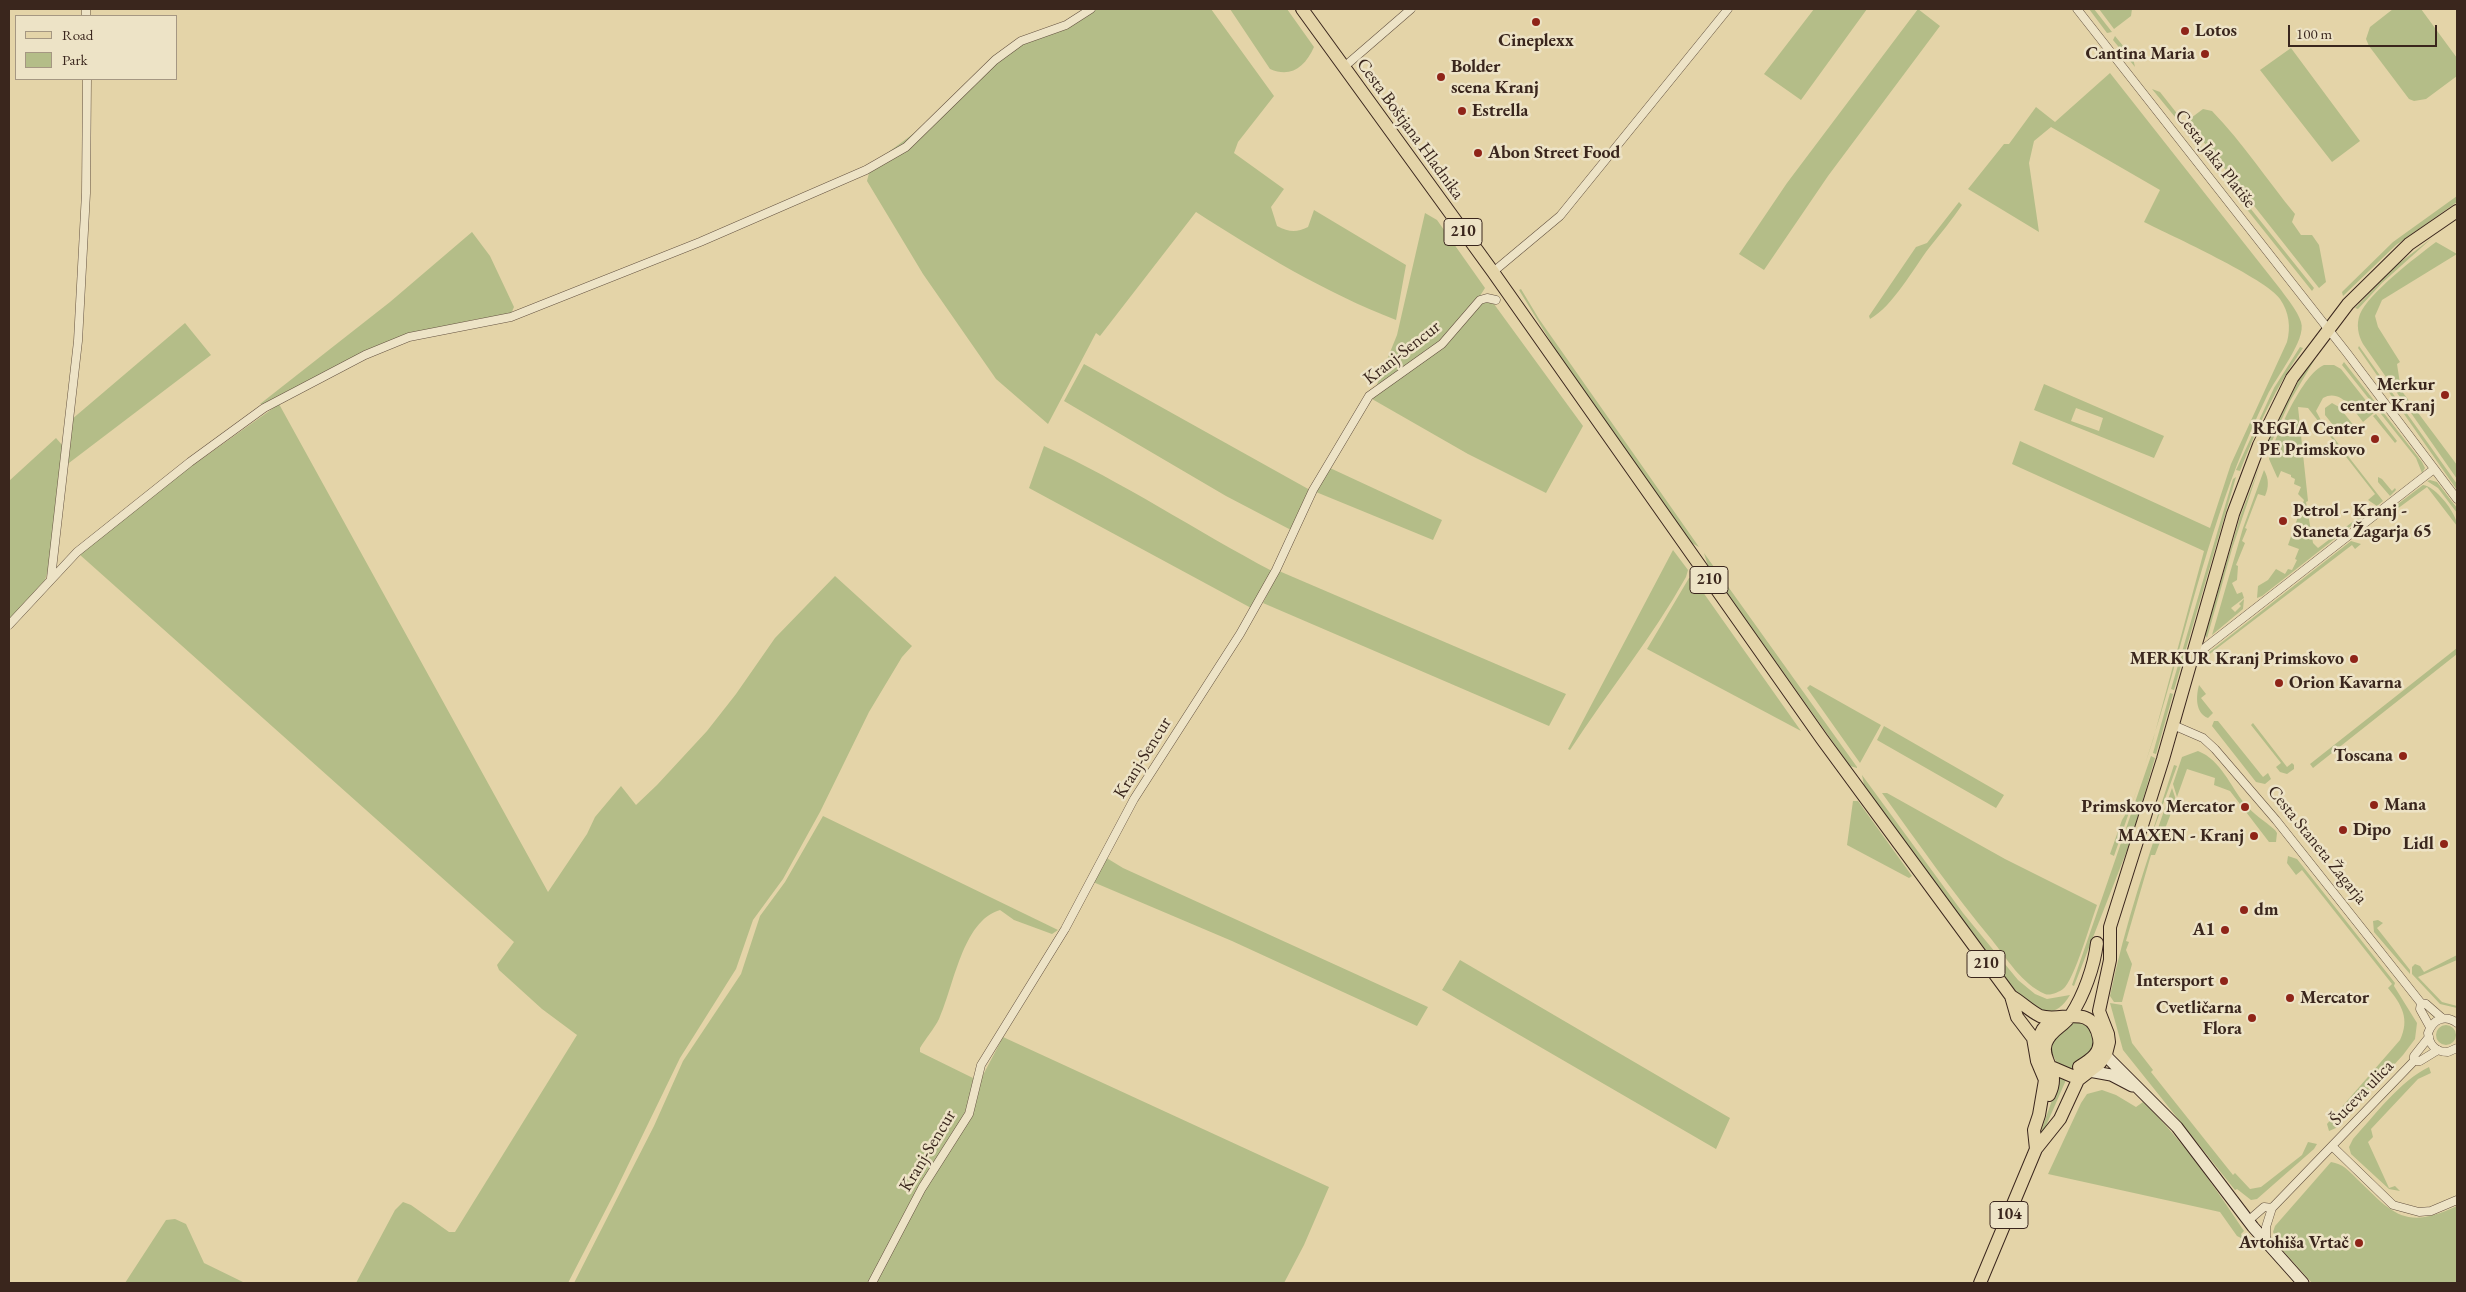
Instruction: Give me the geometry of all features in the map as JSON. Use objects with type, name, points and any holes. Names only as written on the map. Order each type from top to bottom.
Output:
[{"type":"main road","name":"Cesta Boštjana Hladnika","points":[[1302,9],[1493,272],[1822,739],[2011,996]]},
{"type":"main road","points":[[2105,1047],[2099,1011],[2110,946],[2110,928],[2173,725],[2233,514],[2259,445],[2292,378],[2348,304],[2386,264],[2416,239],[2457,211]]},
{"type":"main road","points":[[2040,1041],[2056,1018],[2065,1010],[2076,991],[2097,943],[2110,928]]},
{"type":"main road","points":[[2040,1041],[2065,1023],[2072,1015],[2095,960],[2097,943]]},
{"type":"main road","points":[[2091,1022],[2094,998],[2104,959],[2110,946]]},
{"type":"main road","name":"210","points":[[2011,996],[2017,1017],[2033,1038],[2040,1041]]},
{"type":"main road","name":"210","points":[[2011,996],[2040,1016],[2056,1018]]},
{"type":"main road","points":[[2056,1018],[2072,1015],[2091,1022],[2105,1047],[2112,1051],[2137,1077],[2140,1088],[2178,1127],[2248,1221],[2303,1283]]},
{"type":"main road","points":[[2040,1041],[2051,1067],[2081,1074],[2111,1075],[2129,1085],[2140,1088]]},
{"type":"main road","name":"104","points":[[2036,1149],[2034,1130],[2039,1115],[2045,1080],[2037,1061],[2040,1041]]},
{"type":"main road","points":[[2081,1074],[2078,1068],[2105,1047]]},
{"type":"main road","name":"104","points":[[2039,1115],[2046,1107],[2054,1080],[2051,1067]]},
{"type":"main road","name":"104","points":[[1980,1283],[2036,1149],[2060,1119],[2081,1074]]},
{"type":"street","points":[[9,625],[51,578],[102,531],[190,462],[264,408],[365,355],[409,337],[511,317],[692,246],[866,170],[906,147],[995,60],[1021,41],[1066,25],[1091,9]]},
{"type":"street","points":[[1344,67],[1411,9]]},
{"type":"street","points":[[1493,272],[1560,216],[1728,9]]},
{"type":"street","name":"Cesta Jaka Platiše","points":[[2077,9],[2328,328]]},
{"type":"street","points":[[51,578],[78,341],[86,192],[87,80]]},
{"type":"street","name":"Kranj-Sencur","points":[[872,1283],[927,1180],[969,1114],[981,1065],[1065,929],[1134,799],[1240,634],[1276,570],[1313,490],[1369,396],[1442,344],[1480,300],[1487,298],[1496,300]]},
{"type":"street","points":[[2328,328],[2457,499]]},
{"type":"street","points":[[2191,659],[2434,469]]},
{"type":"street","name":"Cesta Staneta Žagarja","points":[[2173,725],[2203,738],[2215,748],[2276,820],[2420,1003],[2420,1009],[2430,1027]]},
{"type":"street","name":"Cesta Staneta Žagarja","points":[[2420,1003],[2426,1004],[2442,1018]]},
{"type":"street","points":[[2457,1022],[2442,1018],[2430,1027],[2429,1037],[2431,1045],[2438,1050],[2448,1052],[2457,1048]]},
{"type":"street","name":"Šuceva ulica","points":[[2414,1062],[2414,1056],[2429,1037]]},
{"type":"street","name":"Šuceva ulica","points":[[2248,1221],[2264,1207],[2272,1208],[2414,1062],[2420,1061],[2438,1050]]},
{"type":"street","name":"Šuceva ulica","points":[[2332,1146],[2394,1205],[2419,1212],[2432,1211],[2457,1200]]},
{"type":"street","points":[[2266,1242],[2266,1227],[2272,1208]]},
{"type":"green space","points":[[1085,9],[1211,9],[1274,96],[1238,142],[1234,153],[1284,189],[1271,207],[1277,226],[1292,231],[1304,229],[1308,227],[1314,210],[1406,265],[1396,320],[1343,297],[1293,271],[1196,212],[1100,336],[1096,333],[1048,424],[996,379],[923,274],[867,181],[871,165],[917,131],[993,56],[1018,39],[1064,22]]},
{"type":"green space","points":[[1230,9],[1287,9],[1314,47],[1302,65],[1296,69],[1284,72],[1270,69]]},
{"type":"green space","points":[[1814,9],[1867,9],[1801,100],[1764,74]]},
{"type":"green space","points":[[1918,9],[1940,26],[1828,176],[1764,270],[1739,254],[1787,183]]},
{"type":"green space","points":[[2089,9],[2094,9],[2112,32],[2107,33]]},
{"type":"green space","points":[[2099,9],[2132,9],[2131,16],[2114,29]]},
{"type":"green space","points":[[2393,9],[2421,9],[2457,58],[2457,76],[2426,99],[2414,101],[2409,99],[2369,46],[2366,39],[2370,27]]},
{"type":"green space","points":[[2115,36],[2133,58],[2135,67],[2113,40]]},
{"type":"green space","points":[[2291,48],[2360,141],[2332,162],[2260,70]]},
{"type":"green space","points":[[2110,73],[2281,290],[2297,313],[2302,330],[2295,349],[2271,388],[2237,464],[2202,568],[2155,733],[2204,551],[2012,464],[2020,441],[2210,528],[2231,464],[2287,342],[2289,325],[2287,314],[2280,299],[2257,280],[2144,222],[2160,190],[2051,127],[2034,141],[2029,163],[2039,232],[1968,189],[2004,144],[2009,144],[2036,107],[2055,122]]},
{"type":"green space","points":[[2152,89],[2160,92],[2179,116],[2175,117]]},
{"type":"green space","points":[[2203,109],[2212,111],[2245,149],[2295,214],[2292,222],[2301,235],[2312,235],[2319,245],[2326,282],[2319,288],[2187,121]]},
{"type":"green space","points":[[2183,124],[2314,288],[2312,291],[2182,128]]},
{"type":"green space","points":[[2457,196],[2457,202],[2396,245],[2343,296],[2342,292],[2393,242]]},
{"type":"green space","points":[[1959,202],[1962,205],[1895,296],[1870,319],[1869,316],[1916,247],[1927,243]]},
{"type":"green space","points":[[1425,213],[1437,220],[1485,288],[1463,318],[1436,344],[1376,387],[1397,335]]},
{"type":"green space","points":[[472,232],[490,256],[514,307],[510,316],[477,319],[400,337],[265,404],[260,404],[390,302]]},
{"type":"green space","points":[[2432,238],[2382,283],[2358,309],[2355,308],[2398,264]]},
{"type":"green space","points":[[2436,242],[2457,254],[2382,300],[2375,316],[2378,327],[2400,362],[2397,364],[2401,390],[2457,465],[2457,479],[2363,344],[2358,329],[2360,314],[2373,296],[2394,276]]},
{"type":"green space","points":[[1521,289],[1539,319],[1699,547],[1690,542],[1576,383],[1519,290]]},
{"type":"green space","points":[[1486,301],[1494,304],[1583,426],[1546,493],[1468,454],[1372,399],[1443,346],[1481,303]]},
{"type":"green space","points":[[185,323],[211,355],[65,466],[71,420]]},
{"type":"green space","points":[[2359,346],[2457,484],[2457,490],[2358,348]]},
{"type":"green space","points":[[2300,347],[2303,348],[2284,377],[2268,408],[2240,471],[2236,470],[2274,388]]},
{"type":"green space","points":[[2315,359],[2290,401],[2268,450],[2273,430],[2286,403]]},
{"type":"green space","points":[[2344,362],[2422,462],[2425,468],[2422,473],[2416,458],[2342,365]]},
{"type":"green space","points":[[1084,364],[1310,490],[1291,530],[1226,496],[1064,401]]},
{"type":"green space","points":[[2324,365],[2334,365],[2341,369],[2375,412],[2363,422],[2346,402],[2335,396],[2323,398],[2316,411],[2323,424],[2383,501],[2377,506],[2368,500],[2375,494],[2308,408],[2298,407],[2308,501],[2306,502],[2313,543],[2318,548],[2363,514],[2360,508],[2364,510],[2365,515],[2257,598],[2258,586],[2268,580],[2276,569],[2285,574],[2288,569],[2292,570],[2297,560],[2295,559],[2299,549],[2288,545],[2304,500],[2298,494],[2301,487],[2294,484],[2295,479],[2291,475],[2281,471],[2278,478],[2269,459],[2277,436],[2299,392],[2316,370]]},
{"type":"green space","points":[[2044,384],[2164,436],[2154,458],[2034,410]],"holes":[[[2076,408],[2103,418],[2099,431],[2071,421]]]},
{"type":"green space","points":[[2332,403],[2339,407],[2355,427],[2349,432],[2344,425],[2337,430],[2325,415],[2325,408]]},
{"type":"green space","points":[[279,404],[548,892],[587,834],[595,817],[621,786],[636,805],[657,785],[707,731],[736,694],[775,638],[835,576],[912,646],[902,657],[869,712],[820,812],[783,879],[753,920],[736,969],[680,1058],[615,1192],[568,1283],[356,1283],[395,1210],[403,1202],[411,1205],[449,1232],[455,1232],[577,1035],[542,1009],[499,970],[497,965],[514,942],[79,554],[168,483]]},
{"type":"green space","points":[[2376,414],[2397,441],[2395,443],[2373,416]]},
{"type":"green space","points":[[56,438],[63,446],[49,567],[45,580],[9,620],[9,481]]},
{"type":"green space","points":[[1044,446],[1102,475],[1272,571],[1253,609],[1029,488]]},
{"type":"green space","points":[[2260,465],[2232,549],[2207,638],[2205,635],[2240,517]]},
{"type":"green space","points":[[1330,468],[1442,520],[1433,540],[1316,492]]},
{"type":"green space","points":[[2264,470],[2268,480],[2267,489],[2265,496],[2258,494],[2245,528],[2247,529],[2242,541],[2245,543],[2236,565],[2238,566],[2237,580],[2232,583],[2237,594],[2242,592],[2244,598],[2231,608],[2235,612],[2241,606],[2239,604],[2244,599],[2243,609],[2212,635],[2243,528]]},
{"type":"green space","points":[[2236,477],[2174,690],[2171,689],[2233,479]]},
{"type":"green space","points":[[2378,477],[2392,491],[2395,488],[2396,490],[2390,496],[2378,482]]},
{"type":"green space","points":[[2427,481],[2437,482],[2457,508],[2457,513],[2438,488]]},
{"type":"green space","points":[[2423,485],[2428,487],[2433,490],[2444,501],[2453,514],[2457,526],[2427,487],[2393,512],[2390,510]]},
{"type":"green space","points":[[2351,541],[2361,544],[2355,549],[2352,545],[2207,656],[2208,653]]},
{"type":"green space","points":[[1673,550],[1688,570],[1686,577],[1644,643],[1570,750],[1568,749]]},
{"type":"green space","points":[[1704,553],[1857,768],[1850,766],[1708,566]]},
{"type":"green space","points":[[1279,571],[1566,694],[1549,726],[1263,603]]},
{"type":"green space","points":[[1689,578],[1693,578],[1801,731],[1647,649]]},
{"type":"green space","points":[[2457,648],[2457,654],[2313,768],[2310,764]]},
{"type":"green space","points":[[1810,685],[1881,725],[1860,763],[1807,688]]},
{"type":"green space","points":[[2199,685],[2206,694],[2201,698],[2213,713],[2208,718],[2204,716],[2199,708],[2197,694]]},
{"type":"green space","points":[[2170,693],[2173,694],[2156,754],[2153,753]]},
{"type":"green space","points":[[2214,721],[2218,721],[2263,777],[2268,773],[2271,779],[2265,784],[2256,782],[2212,726]]},
{"type":"green space","points":[[2253,723],[2287,767],[2292,763],[2294,769],[2287,774],[2280,772],[2276,767],[2281,763],[2251,725]]},
{"type":"green space","points":[[1884,726],[2004,795],[1996,808],[1877,740]]},
{"type":"green space","points":[[2155,733],[2153,740],[2132,804],[2144,766]]},
{"type":"green space","points":[[2198,751],[2206,755],[2219,767],[2248,808],[2275,830],[2277,833],[2276,842],[2269,842],[2230,791],[2214,785],[2215,778],[2187,769],[2177,797],[2173,784],[2182,757]]},
{"type":"green space","points":[[2151,756],[2155,758],[2131,840],[2074,986],[2072,985]]},
{"type":"green space","points":[[2174,765],[2177,766],[2148,845]]},
{"type":"green space","points":[[1862,775],[1963,913],[2018,980],[2035,994],[2047,999],[2070,995],[2056,1010],[2041,1010],[2027,1001],[2012,987],[1900,836],[1864,785]]},
{"type":"green space","points":[[2172,788],[2176,800],[2155,855],[2151,855],[2126,941],[2129,942],[2126,950],[2132,964],[2122,1002],[2114,1002],[2110,996],[2130,916]]},
{"type":"green space","points":[[1882,793],[1887,793],[2005,859],[2097,905],[2077,963],[2063,989],[2052,994],[2045,994],[2022,978],[1950,886]]},
{"type":"green space","points":[[1853,801],[1858,801],[1912,876],[1909,878],[1847,845]]},
{"type":"green space","points":[[2132,804],[2114,856],[2110,854],[2122,820]]},
{"type":"green space","points":[[823,816],[1058,930],[1052,934],[1014,920],[1000,910],[987,917],[977,927],[968,941],[939,1019],[920,1048],[920,1052],[975,1079],[982,1077],[1003,1037],[1329,1187],[1304,1245],[1284,1283],[574,1283],[654,1126],[683,1061],[741,974],[760,916],[785,882]]},
{"type":"green space","points":[[2288,856],[2297,859],[2395,983],[2394,986],[2417,1023],[2415,1039],[2403,1055],[2336,1128],[2329,1131],[2327,1124],[2400,1040],[2404,1025],[2403,1012],[2388,988],[2392,984],[2302,870],[2296,875],[2287,863]]},
{"type":"green space","points":[[1105,857],[1123,868],[1428,1007],[1417,1026],[1232,941],[1093,882]]},
{"type":"green space","points":[[2378,920],[2383,923],[2377,928],[2410,970],[2410,974],[2374,932],[2373,921]]},
{"type":"green space","points":[[2457,955],[2457,960],[2418,977],[2442,1002],[2457,1006],[2457,1008],[2440,1004],[2412,974],[2412,967],[2415,964],[2420,966],[2424,972]]},
{"type":"green space","points":[[1460,960],[1730,1118],[1716,1149],[1442,990]]},
{"type":"green space","points":[[2110,1003],[2122,1005],[2132,1043],[2153,1070],[2151,1072],[2233,1175],[2235,1173],[2250,1189],[2261,1187],[2302,1155],[2308,1142],[2317,1144],[2314,1149],[2257,1199],[2251,1200],[2237,1189],[2235,1190],[2123,1050]]},
{"type":"green space","points":[[2074,1021],[2082,1023],[2092,1031],[2094,1039],[2091,1050],[2071,1070],[2057,1064],[2051,1050],[2057,1037],[2068,1029]]},
{"type":"green space","points":[[2446,1025],[2453,1028],[2456,1035],[2453,1042],[2446,1045],[2439,1042],[2436,1035],[2439,1028]]},
{"type":"green space","points":[[2429,1067],[2431,1073],[2418,1079],[2371,1129],[2373,1137],[2368,1142],[2389,1188],[2395,1186],[2400,1191],[2389,1189],[2351,1154],[2349,1147],[2353,1139],[2398,1089],[2408,1080]]},
{"type":"green space","points":[[2060,1078],[2066,1080],[2042,1135],[2040,1134]]},
{"type":"green space","points":[[2102,1090],[2116,1095],[2136,1107],[2143,1102],[2157,1116],[2184,1147],[2221,1197],[2244,1231],[2241,1234],[2243,1239],[2237,1236],[2220,1212],[2048,1174],[2081,1103],[2087,1094]]},
{"type":"green space","points":[[2331,1162],[2345,1168],[2380,1201],[2401,1215],[2425,1217],[2457,1206],[2457,1283],[2312,1283],[2276,1243],[2278,1241],[2273,1232],[2275,1226]]},
{"type":"green space","points":[[175,1219],[186,1224],[204,1263],[245,1283],[125,1283],[166,1220]]},
{"type":"place","name":"Cineplexx","points":[[1536,22]]},
{"type":"place","name":"Lotos","points":[[2185,31]]},
{"type":"place","name":"Cantina Maria","points":[[2205,54]]},
{"type":"place","name":"Bolder scena Kranj","points":[[1441,77]]},
{"type":"place","name":"Estrella","points":[[1462,111]]},
{"type":"place","name":"Abon Street Food","points":[[1478,153]]},
{"type":"place","name":"Merkur center Kranj","points":[[2445,395]]},
{"type":"place","name":"REGIA Center PE Primskovo","points":[[2375,439]]},
{"type":"place","name":"Petrol - Kranj - Staneta Žagarja 65","points":[[2283,521]]},
{"type":"place","name":"MERKUR Kranj Primskovo","points":[[2354,659]]},
{"type":"place","name":"Orion Kavarna","points":[[2279,683]]},
{"type":"place","name":"Toscana","points":[[2403,756]]},
{"type":"place","name":"Mana","points":[[2374,805]]},
{"type":"place","name":"Primskovo Mercator","points":[[2245,807]]},
{"type":"place","name":"Dipo","points":[[2343,830]]},
{"type":"place","name":"MAXEN - Kranj","points":[[2254,836]]},
{"type":"place","name":"Lidl","points":[[2444,844]]},
{"type":"place","name":"dm","points":[[2244,910]]},
{"type":"place","name":"A1","points":[[2225,930]]},
{"type":"place","name":"Intersport","points":[[2224,981]]},
{"type":"place","name":"Mercator","points":[[2290,998]]},
{"type":"place","name":"Cvetličarna Flora","points":[[2252,1018]]},
{"type":"place","name":"Avtohiša Vrtač","points":[[2359,1243]]}]
